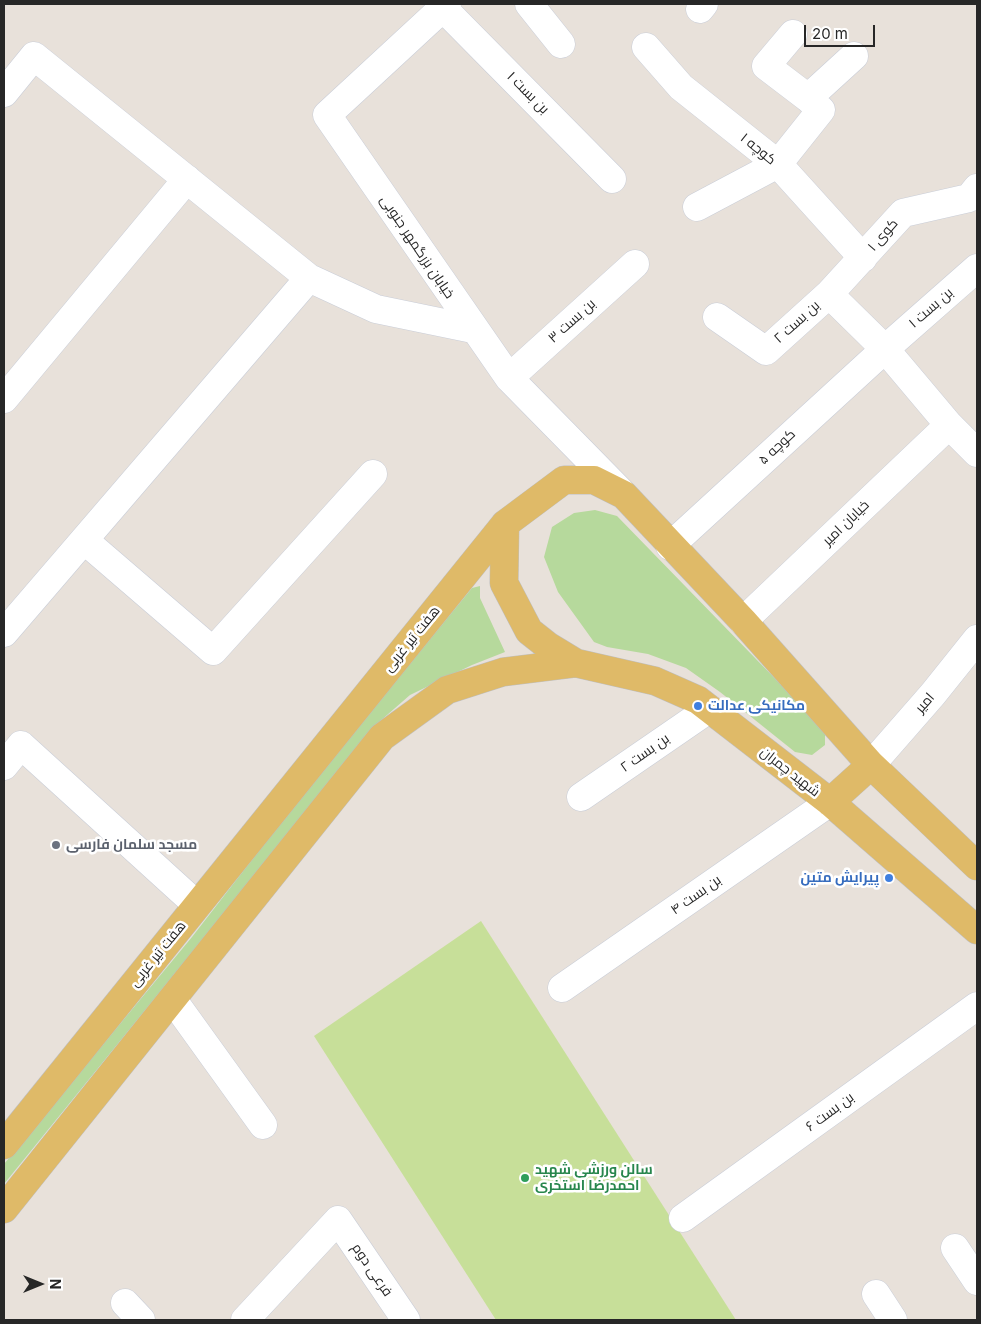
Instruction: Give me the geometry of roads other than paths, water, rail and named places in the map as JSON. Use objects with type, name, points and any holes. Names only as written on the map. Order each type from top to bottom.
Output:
[{"type":"main road","name":"هفت تیر غربی","points":[[4,1145],[505,524],[564,480],[594,480],[624,495],[743,622],[871,765]]},
{"type":"main road","points":[[505,524],[504,583],[529,631],[548,646],[576,663]]},
{"type":"main road","points":[[4,1209],[382,737],[447,690],[503,672],[576,663]]},
{"type":"main road","name":"شهید چمران","points":[[576,663],[655,681],[698,700],[830,802],[977,930]]},
{"type":"main road","points":[[830,802],[871,765],[977,866]]},
{"type":"street","points":[[529,4],[561,44]]},
{"type":"street","name":"بن بست ۱","points":[[445,6],[612,179]]},
{"type":"street","name":"خیابان بزرگمهر جنوبی","points":[[445,6],[327,115],[473,329],[509,378],[624,495]]},
{"type":"street","points":[[793,34],[766,66],[815,104]]},
{"type":"street","name":"کوچه ۱","points":[[646,46],[681,87],[778,164],[863,258]]},
{"type":"street","points":[[4,93],[34,56],[309,278],[376,309],[473,329]]},
{"type":"street","points":[[697,207],[778,164],[815,104],[854,56]]},
{"type":"street","points":[[4,399],[187,179]]},
{"type":"street","name":"کوی ۱","points":[[828,294],[863,258],[902,213],[969,198],[977,188]]},
{"type":"street","name":"بن بست ۳","points":[[509,378],[635,264]]},
{"type":"street","name":"بن بست ۱","points":[[885,348],[977,268]]},
{"type":"street","points":[[4,633],[309,278]]},
{"type":"street","points":[[828,294],[885,348],[977,453]]},
{"type":"street","name":"بن بست ۲","points":[[717,317],[766,351],[828,294]]},
{"type":"street","name":"کوچه ۵","points":[[670,546],[885,348]]},
{"type":"street","name":"خیابان امیر","points":[[743,622],[950,424]]},
{"type":"street","points":[[84,540],[213,651],[373,474]]},
{"type":"street","name":"امیر","points":[[871,765],[933,694],[977,639]]},
{"type":"street","name":"بن بست ۲","points":[[581,797],[709,709]]},
{"type":"street","points":[[4,766],[21,745],[198,905]]},
{"type":"street","name":"بن بست ۴","points":[[562,988],[830,802]]},
{"type":"street","points":[[173,1000],[263,1125]]},
{"type":"street","name":"بن بست ۶","points":[[683,1218],[977,1006]]},
{"type":"street","name":"فرعی دوم","points":[[245,1320],[338,1220],[406,1320]]},
{"type":"street","points":[[955,1248],[977,1281]]},
{"type":"street","points":[[876,1294],[893,1320]]},
{"type":"place","name":"مکانیکی عدالت","points":[[698,706]]},
{"type":"place","name":"مسجد سلمان فارسی","points":[[56,845]]},
{"type":"place","name":"پیرایش متین","points":[[889,878]]},
{"type":"place","name":"سالن ورزشی شهید احمدرضا استخری","points":[[525,1178]]}]
